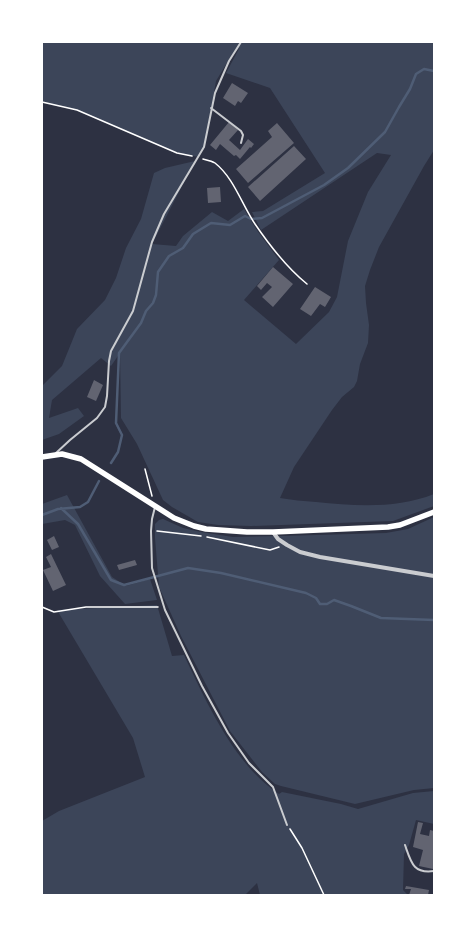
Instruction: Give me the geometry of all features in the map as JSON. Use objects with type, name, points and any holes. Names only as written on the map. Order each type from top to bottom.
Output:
[{"type":"main road","points":[[42,457],[55,454],[68,455],[81,459],[107,474],[156,507],[183,522],[206,529],[274,532],[388,527],[400,525],[434,512]]},
{"type":"street","points":[[274,532],[278,539],[300,552],[320,557],[434,576]]},
{"type":"lane","points":[[55,454],[97,418],[105,407],[111,351],[133,311],[152,242],[164,214],[199,157],[206,140],[211,108],[219,82],[229,60],[241,42]]},
{"type":"lane","points":[[211,108],[241,131],[243,135],[241,143]]},
{"type":"lane","points":[[156,507],[152,519],[151,531],[152,568],[164,607],[202,686],[228,732],[250,763],[273,787],[288,825]]},
{"type":"lane","points":[[405,845],[411,863],[415,868],[427,872],[434,871]]},
{"type":"path","points":[[42,102],[77,110],[177,153],[199,157],[214,163],[226,174],[255,224],[285,264],[307,284]]},
{"type":"path","points":[[145,469],[156,507]]},
{"type":"path","points":[[151,531],[202,536],[270,550],[287,545]]},
{"type":"path","points":[[42,606],[54,612],[86,607],[164,607]]},
{"type":"path","points":[[288,825],[302,848],[324,895]]},
{"type":"shaded area","points":[[42,42],[434,42],[434,150],[379,247],[370,270],[365,286],[369,325],[368,343],[360,364],[357,381],[354,387],[342,397],[332,410],[294,467],[280,498],[346,505],[376,505],[405,502],[434,494],[434,506],[393,521],[251,526],[218,525],[198,522],[163,500],[137,444],[121,418],[120,353],[111,366],[101,358],[52,400],[49,418],[78,408],[84,416],[59,434],[42,440],[42,386],[62,366],[77,329],[105,300],[116,278],[126,248],[141,219],[154,173],[165,168],[195,161],[152,244],[176,246],[183,236],[212,212],[228,221],[244,209],[256,229],[279,260],[244,300],[296,344],[329,312],[337,297],[348,241],[368,192],[391,155],[377,153],[261,230],[252,212],[263,211],[325,173],[270,88],[226,73],[240,47],[228,61],[216,81],[204,147],[199,157],[177,153],[77,110],[42,102]]},
{"type":"shaded area","points":[[67,495],[112,577],[126,586],[150,579],[157,600],[125,604],[100,576],[75,525],[65,520],[42,524],[42,504]]},
{"type":"shaded area","points":[[434,517],[434,788],[414,790],[355,804],[275,784],[262,772],[230,731],[181,636],[159,587],[155,524],[159,520],[163,519],[183,528],[233,537],[281,536],[386,533],[408,529]]},
{"type":"shaded area","points":[[157,605],[172,656],[184,655],[212,712],[235,750],[263,782],[279,794],[282,792],[358,809],[413,793],[434,791],[434,824],[416,820],[409,845],[404,854],[403,890],[408,895],[260,895],[257,883],[245,895],[42,895],[42,821],[59,811],[145,777],[133,738],[57,610]]},
{"type":"building","points":[[232,83],[248,93],[241,103],[238,101],[235,106],[223,98]]},
{"type":"building","points":[[229,122],[238,130],[229,140],[240,150],[248,139],[254,144],[240,159],[220,144],[216,150],[210,145]]},
{"type":"building","points":[[277,123],[294,143],[248,183],[236,169],[272,137],[268,131]]},
{"type":"building","points":[[294,146],[306,159],[260,201],[248,187]]},
{"type":"building","points":[[220,187],[221,202],[208,203],[207,188]]},
{"type":"building","points":[[273,267],[293,284],[273,307],[262,297],[272,287],[267,283],[261,290],[257,286]]},
{"type":"building","points":[[315,287],[331,297],[325,307],[320,304],[311,316],[300,309]]},
{"type":"building","points":[[94,380],[103,385],[96,401],[87,397]]},
{"type":"building","points":[[54,536],[59,547],[52,550],[47,540]]},
{"type":"building","points":[[51,554],[66,585],[53,591],[43,570],[51,567],[46,557]]},
{"type":"building","points":[[135,560],[137,565],[119,570],[117,565]]},
{"type":"building","points":[[418,822],[423,823],[420,834],[429,836],[430,830],[434,831],[433,869],[419,866],[423,850],[413,847]]},
{"type":"building","points":[[406,886],[429,890],[428,895],[409,895],[411,889],[405,889]]},
{"type":"waterway","points":[[111,463],[118,452],[122,435],[116,423],[119,353],[141,323],[146,311],[153,303],[156,295],[158,272],[169,256],[183,248],[193,234],[211,223],[230,225],[245,216],[251,219],[262,218],[324,185],[348,168],[385,132],[410,89],[416,74],[424,69],[434,71]]},
{"type":"waterway","points":[[42,515],[58,509],[80,507],[88,502],[99,481]]},
{"type":"waterway","points":[[61,508],[78,524],[111,580],[124,585],[188,568],[221,573],[306,593],[316,598],[320,604],[327,604],[334,600],[381,618],[434,620]]}]
